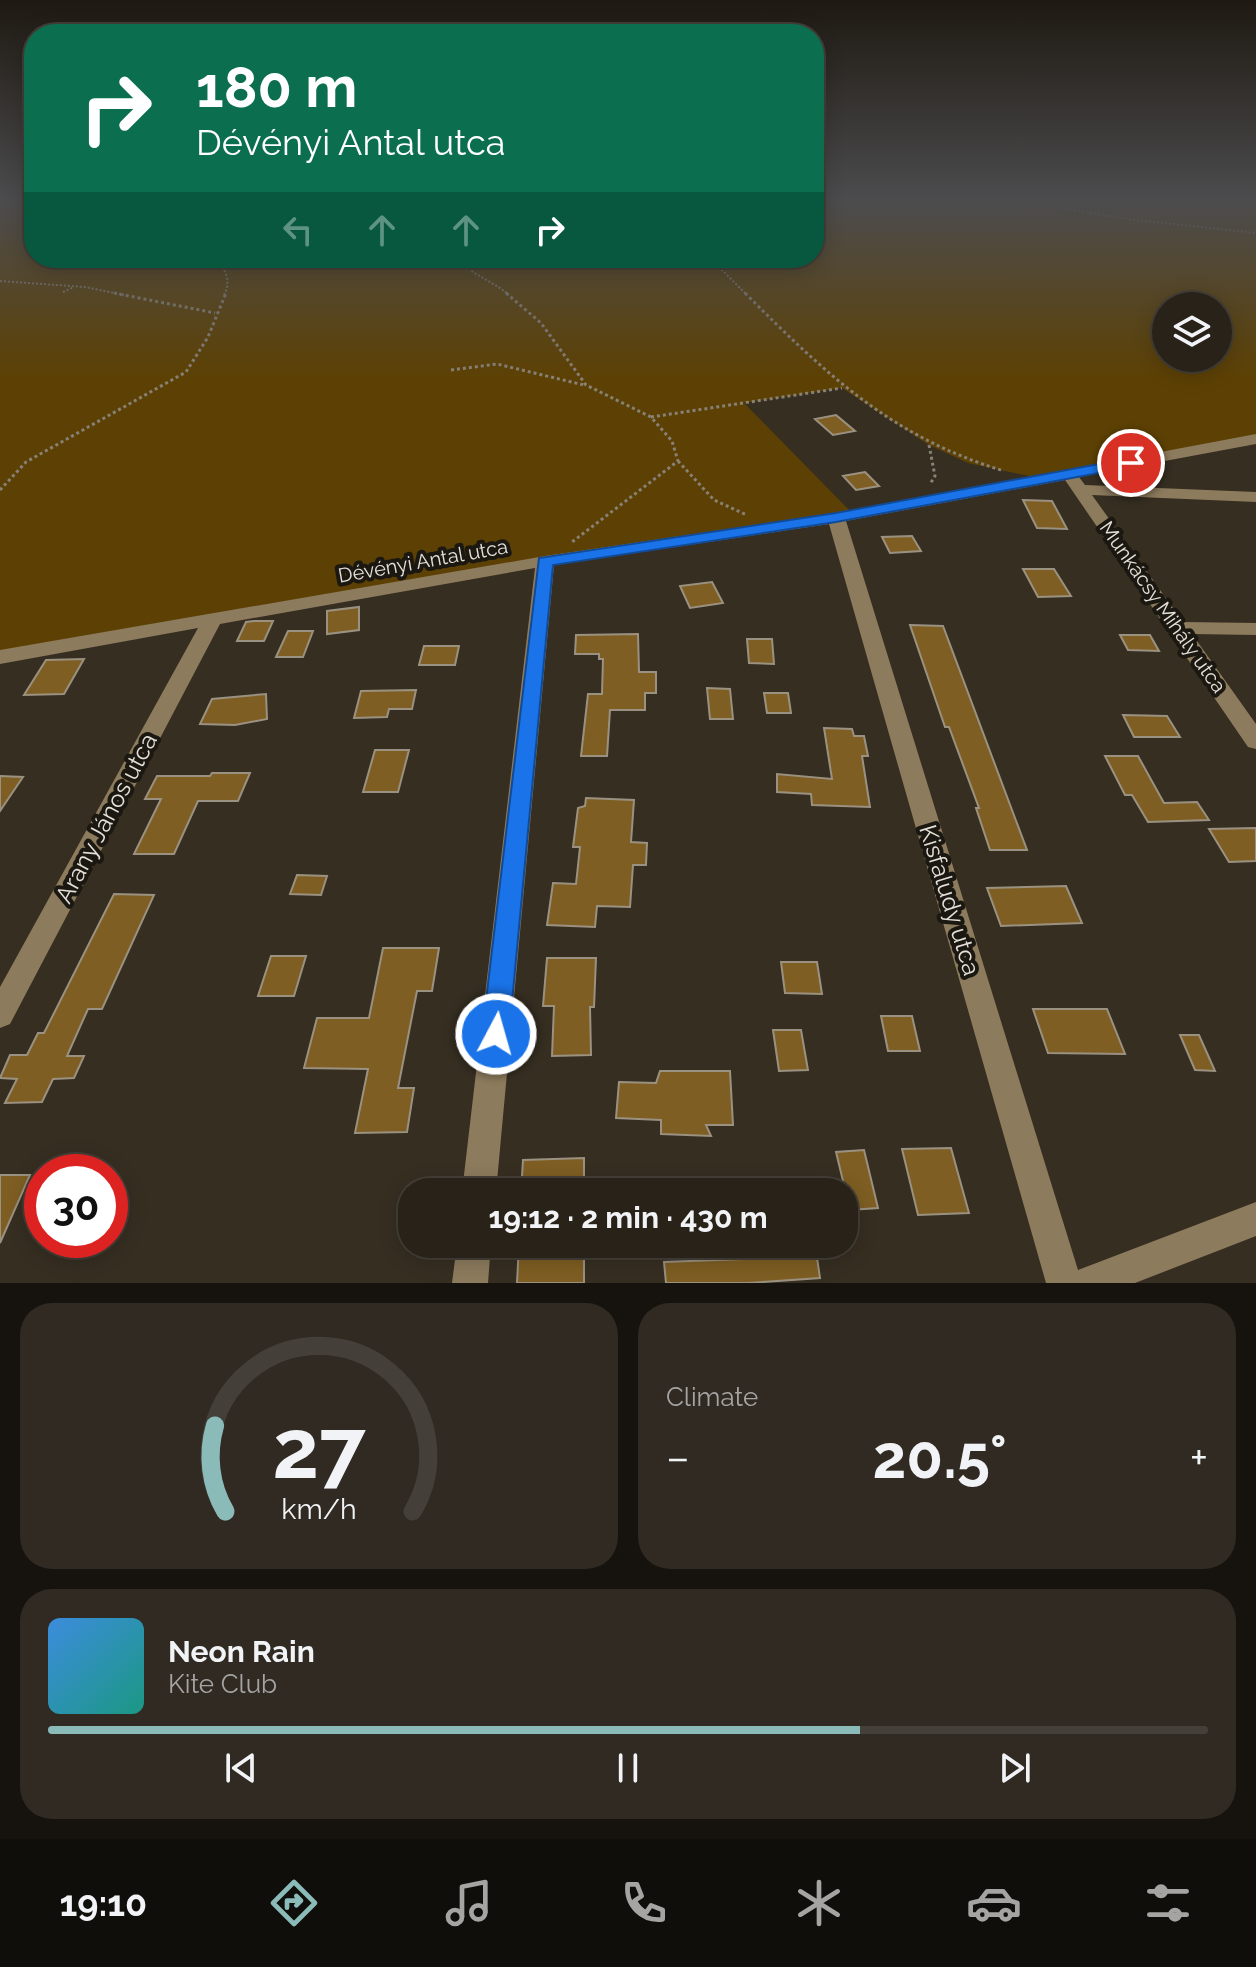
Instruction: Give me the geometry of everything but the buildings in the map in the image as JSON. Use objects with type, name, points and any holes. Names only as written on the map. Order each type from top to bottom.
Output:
[{"type":"street","name":"Dévényi Antal utca","points":[[0,657],[545,561],[836,518],[1256,439]]},
{"type":"street","name":"Munkácsy Mihály utca","points":[[1069,474],[1256,741]]},
{"type":"street","points":[[1082,490],[1256,497]]},
{"type":"street","name":"Kisfaludy utca","points":[[836,518],[1064,1283]]},
{"type":"street","points":[[480,1178],[545,561]]},
{"type":"street","name":"Arany János utca","points":[[0,1015],[212,621]]},
{"type":"street","points":[[1179,628],[1256,629]]},
{"type":"street","points":[[1089,1283],[1256,1219]]},
{"type":"street","points":[[470,1283],[473,1258]]},
{"type":"path","points":[[1,489],[26,462],[186,372],[208,337],[228,285],[224,268]]},
{"type":"path","points":[[465,268],[471,274],[495,283],[541,323],[586,385]]},
{"type":"path","points":[[720,268],[842,388],[929,445],[968,463],[1043,479]]},
{"type":"path","points":[[0,281],[77,285],[215,313]]},
{"type":"path","points":[[63,292],[77,285]]},
{"type":"path","points":[[451,370],[497,364],[586,385],[651,417],[672,441],[678,461],[714,500],[773,527]]},
{"type":"path","points":[[651,417],[842,388]]},
{"type":"path","points":[[920,502],[935,476],[929,445]]},
{"type":"path","points":[[545,561],[678,461]]},
{"type":"shaded area","points":[[0,259],[24,259],[24,268],[824,268],[824,259],[1256,259],[1256,439],[1043,479],[968,463],[929,445],[842,388],[744,403],[853,514],[0,655]]},
{"type":"route","points":[[496,1034],[545,561],[836,518],[1131,463]]}]
